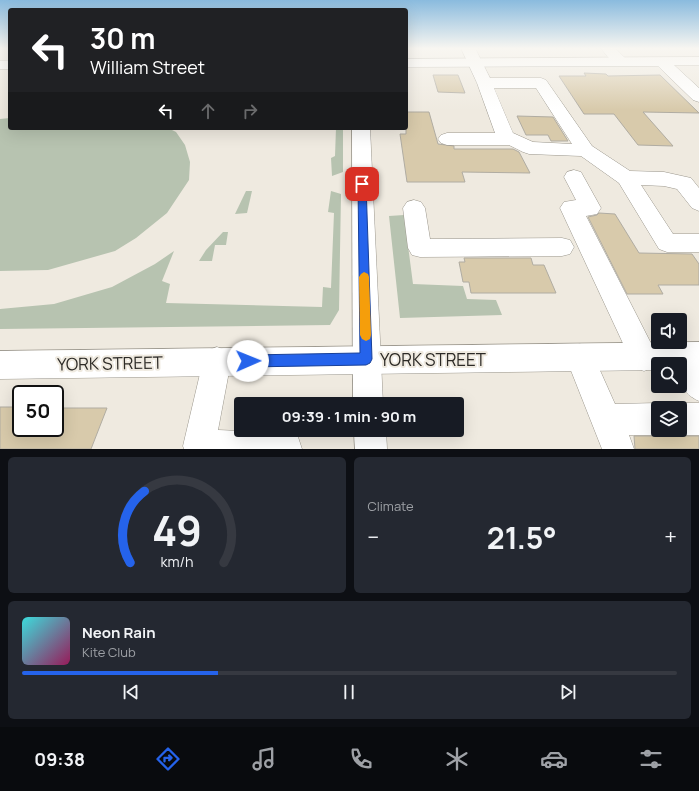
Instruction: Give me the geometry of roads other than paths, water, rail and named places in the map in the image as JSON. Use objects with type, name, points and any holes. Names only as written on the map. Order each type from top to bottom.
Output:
[{"type":"main road","points":[[477,69],[485,83],[506,139]]},
{"type":"main road","points":[[670,69],[699,96]]},
{"type":"main road","points":[[485,83],[541,83],[585,150],[626,178],[667,243],[697,245]]},
{"type":"main road","points":[[361,130],[368,397]]},
{"type":"main road","points":[[447,139],[513,139],[529,148],[585,150]]},
{"type":"main road","points":[[574,177],[590,208],[571,208],[644,357]]},
{"type":"main road","points":[[626,178],[664,179],[684,183],[699,203]]},
{"type":"main road","points":[[414,208],[420,248],[562,247]]},
{"type":"main road","points":[[690,356],[699,386]]},
{"type":"main road","name":"YORK STREET","points":[[0,365],[366,359],[690,356]]},
{"type":"main road","points":[[580,358],[618,449]]},
{"type":"main road","points":[[217,361],[199,446],[286,449]]},
{"type":"main road","points":[[606,420],[651,419]]},
{"type":"main road","points":[[687,419],[699,419]]},
{"type":"main road","points":[[370,437],[371,449]]}]
